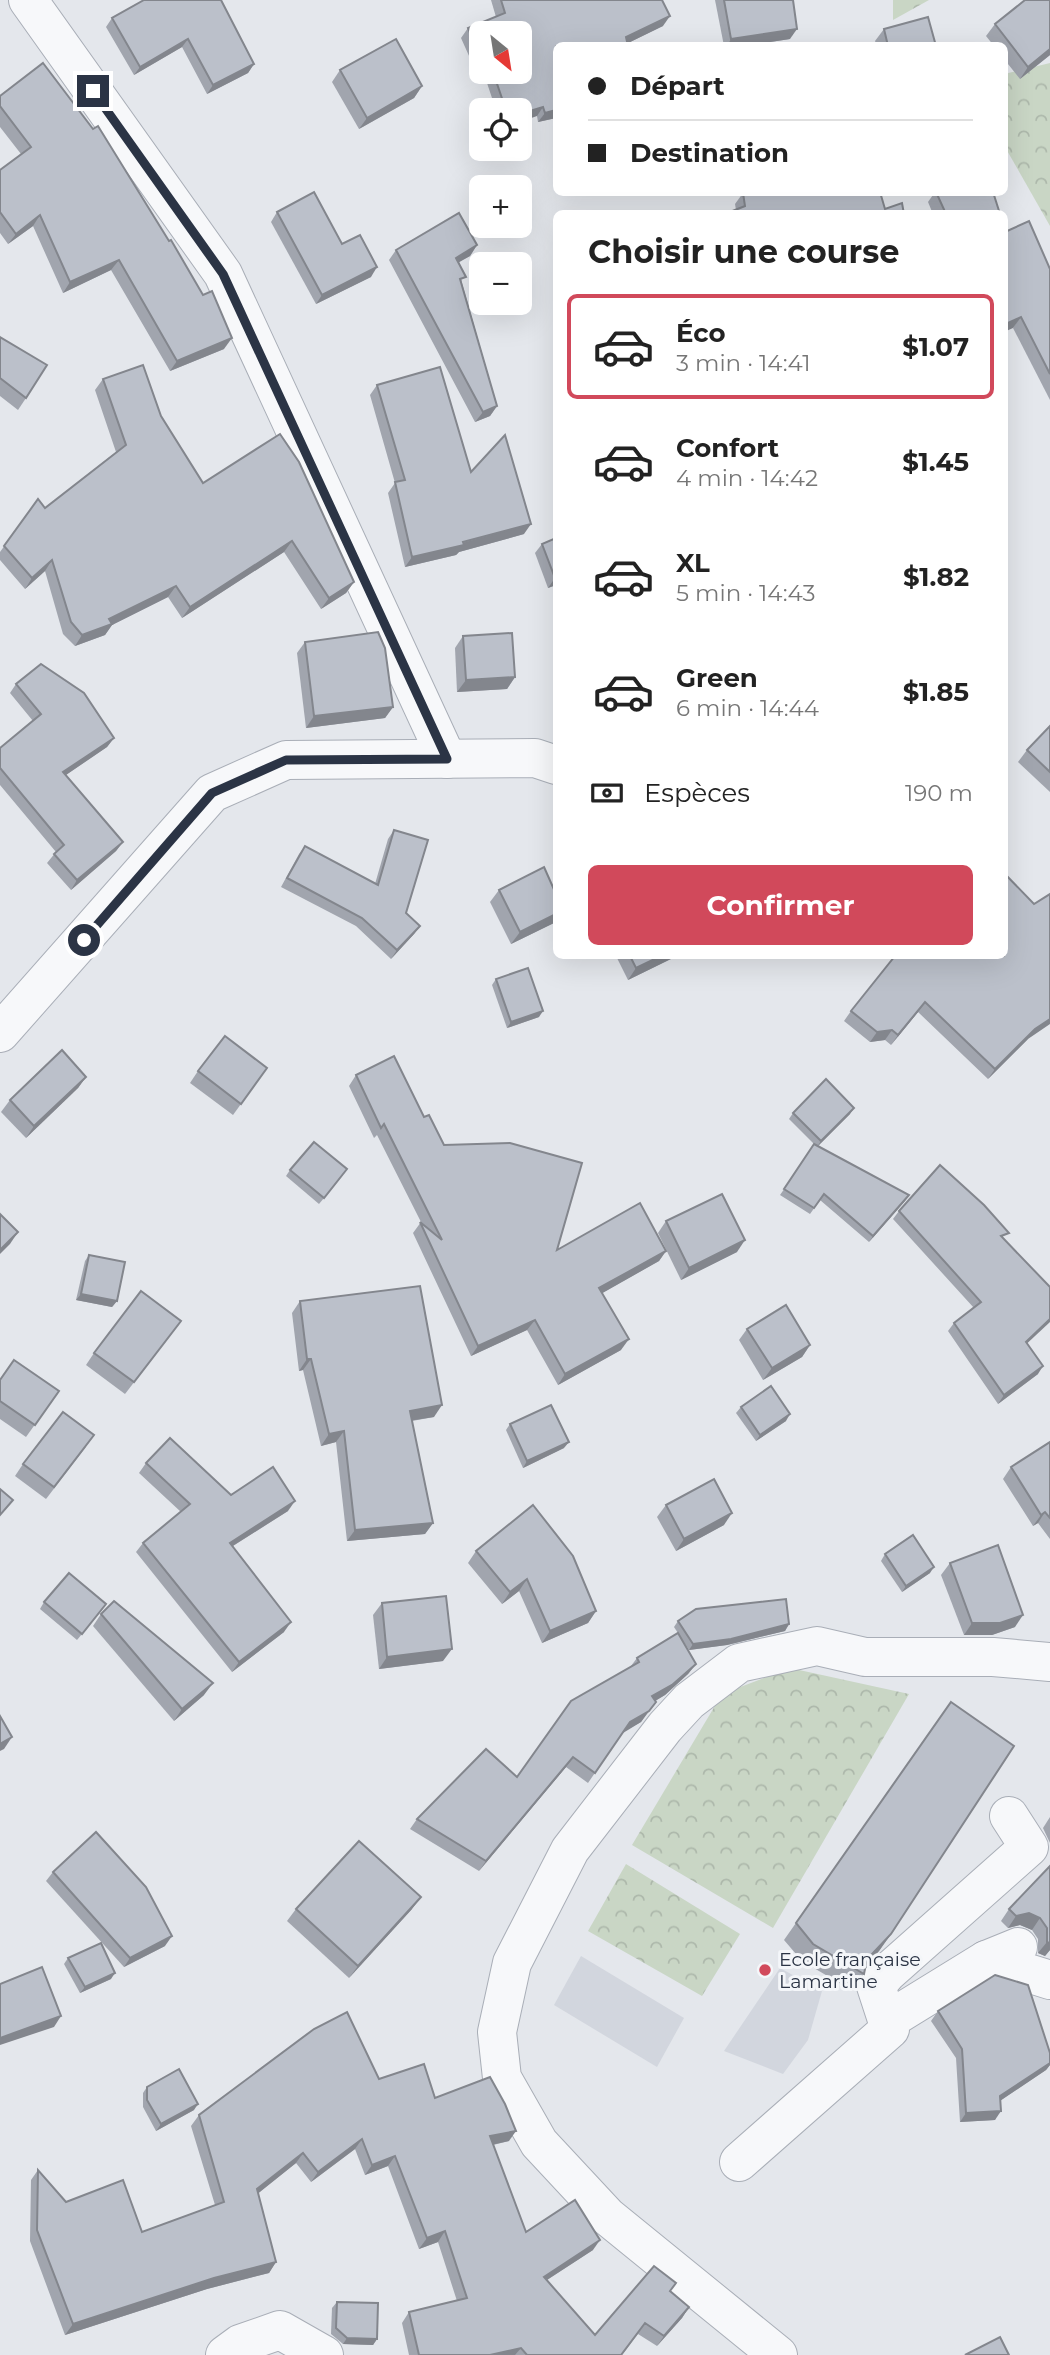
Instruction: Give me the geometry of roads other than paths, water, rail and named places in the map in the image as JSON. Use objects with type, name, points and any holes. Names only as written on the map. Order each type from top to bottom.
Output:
[{"type":"street","points":[[28,0],[223,274],[447,759]]},
{"type":"street","points":[[0,1033],[212,793],[286,760],[535,758],[553,764]]},
{"type":"street","points":[[778,2355],[607,2216],[538,2143],[502,2078],[498,2032],[512,1962],[570,1850],[665,1727],[689,1701],[739,1663],[817,1646],[865,1657],[993,1657],[1050,1662]]},
{"type":"street","points":[[739,2162],[890,2029],[876,1986],[887,1973],[1029,1847],[1009,1816]]},
{"type":"street","points":[[887,2021],[1002,1953],[1050,1980]]},
{"type":"street","points":[[225,2355],[240,2344],[280,2330],[324,2355]]},
{"type":"place","name":"Ecole française Lamartine","points":[[765,1970]]}]
